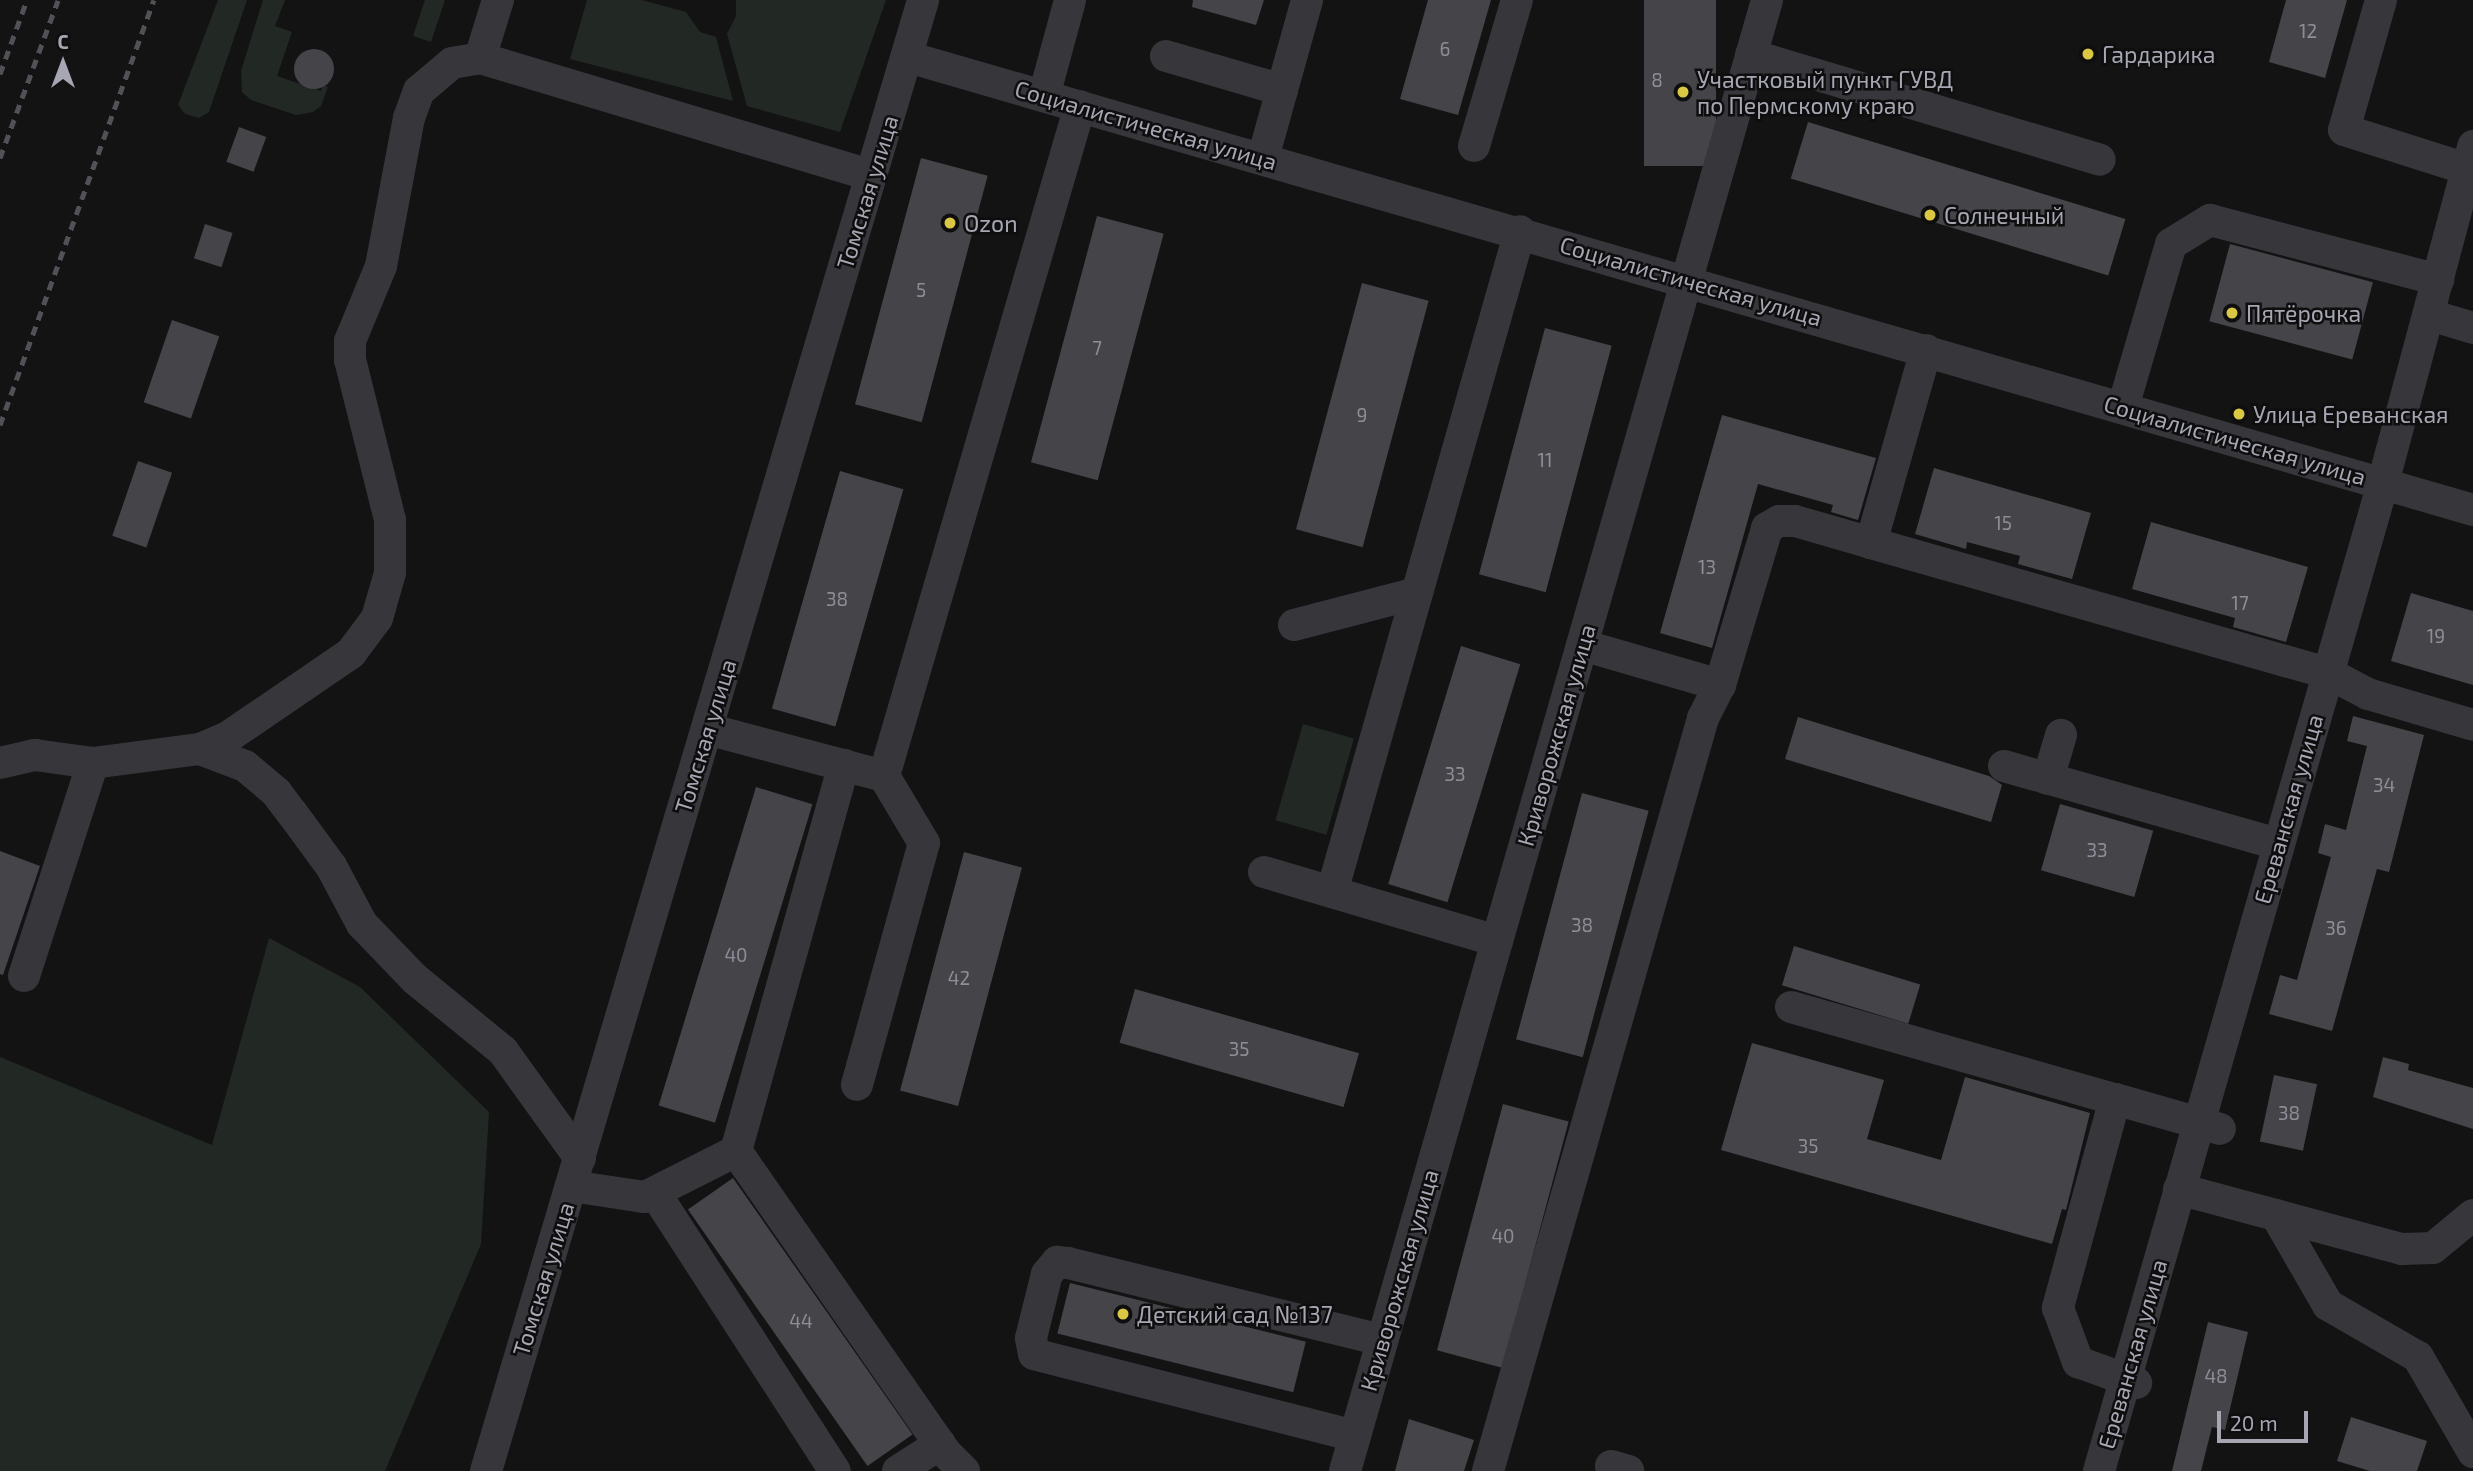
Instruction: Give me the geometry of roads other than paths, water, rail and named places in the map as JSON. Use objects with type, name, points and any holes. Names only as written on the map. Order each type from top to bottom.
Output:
[{"type":"street","points":[[480,58],[498,0]]},
{"type":"street","name":"Томская улица","points":[[486,1471],[923,0]]},
{"type":"street","points":[[1044,96],[1070,0]]},
{"type":"street","points":[[1263,158],[1307,0]]},
{"type":"street","points":[[1474,146],[1517,0]]},
{"type":"street","name":"Криворожская улица","points":[[1345,1471],[1767,0]]},
{"type":"street","points":[[2381,0],[2344,130],[2470,158]]},
{"type":"street","points":[[1751,55],[2100,160]]},
{"type":"street","points":[[1166,56],[1282,90]]},
{"type":"street","name":"Социалистическая улица","points":[[908,57],[1687,279],[2473,510]]},
{"type":"street","points":[[0,763],[35,755],[93,763],[200,749],[228,737],[351,653],[377,618],[390,573],[390,520],[352,370],[350,341],[381,266],[408,118],[419,90],[452,63],[480,58],[872,175]]},
{"type":"street","points":[[884,776],[1080,106]]},
{"type":"street","name":"Ереванская улица","points":[[2099,1471],[2131,1381],[2179,1189],[2209,1126],[2278,844],[2383,483],[2470,158]]},
{"type":"street","points":[[2123,407],[2171,243],[2210,220],[2438,280]]},
{"type":"street","points":[[1332,892],[1520,231]]},
{"type":"street","points":[[2430,315],[2473,328]]},
{"type":"street","points":[[1871,543],[1926,349]]},
{"type":"street","points":[[1488,1471],[1703,718],[1720,685],[1768,528],[1779,521],[1795,521],[2328,673],[2368,694],[2473,725]]},
{"type":"street","points":[[1294,625],[1417,593]]},
{"type":"street","points":[[1582,645],[1720,685]]},
{"type":"street","points":[[707,729],[884,776],[924,843],[857,1086]]},
{"type":"street","points":[[2048,779],[2061,735]]},
{"type":"street","points":[[200,749],[245,766],[276,792],[331,866],[362,924],[415,979],[503,1051],[575,1172],[634,1196],[655,1194],[736,1151],[844,765]]},
{"type":"street","points":[[23,976],[93,763]]},
{"type":"street","points":[[2004,766],[2278,844]]},
{"type":"street","points":[[1264,872],[1496,941]]},
{"type":"street","points":[[1791,1007],[2209,1126]]},
{"type":"street","points":[[2115,1099],[2058,1308],[2078,1362],[2131,1381]]},
{"type":"street","points":[[736,1151],[940,1444],[964,1471]]},
{"type":"street","points":[[2179,1189],[2418,1250],[2445,1240],[2473,1214]]},
{"type":"street","points":[[655,1194],[835,1471]]},
{"type":"street","points":[[2276,1215],[2328,1305],[2418,1357],[2473,1452]]},
{"type":"street","points":[[1355,1436],[1034,1354],[1031,1338],[1047,1274],[1057,1262],[1068,1263],[1382,1340]]},
{"type":"street","points":[[898,1471],[940,1444]]},
{"type":"railway","points":[[0,74],[27,0]]},
{"type":"railway","points":[[0,158],[58,0]]},
{"type":"railway","points":[[0,425],[154,0]]},
{"type":"place","name":"Гардарика","points":[[2088,54]]},
{"type":"place","name":"Участковый пункт ГУВД по Пермскому краю","points":[[1683,92]]},
{"type":"place","name":"Солнечный","points":[[1930,215]]},
{"type":"place","name":"Ozon","points":[[950,223]]},
{"type":"place","name":"Пятёрочка","points":[[2232,313]]},
{"type":"place","name":"Улица Ереванская","points":[[2239,414]]},
{"type":"place","name":"Детский сад №137","points":[[1123,1314]]}]
